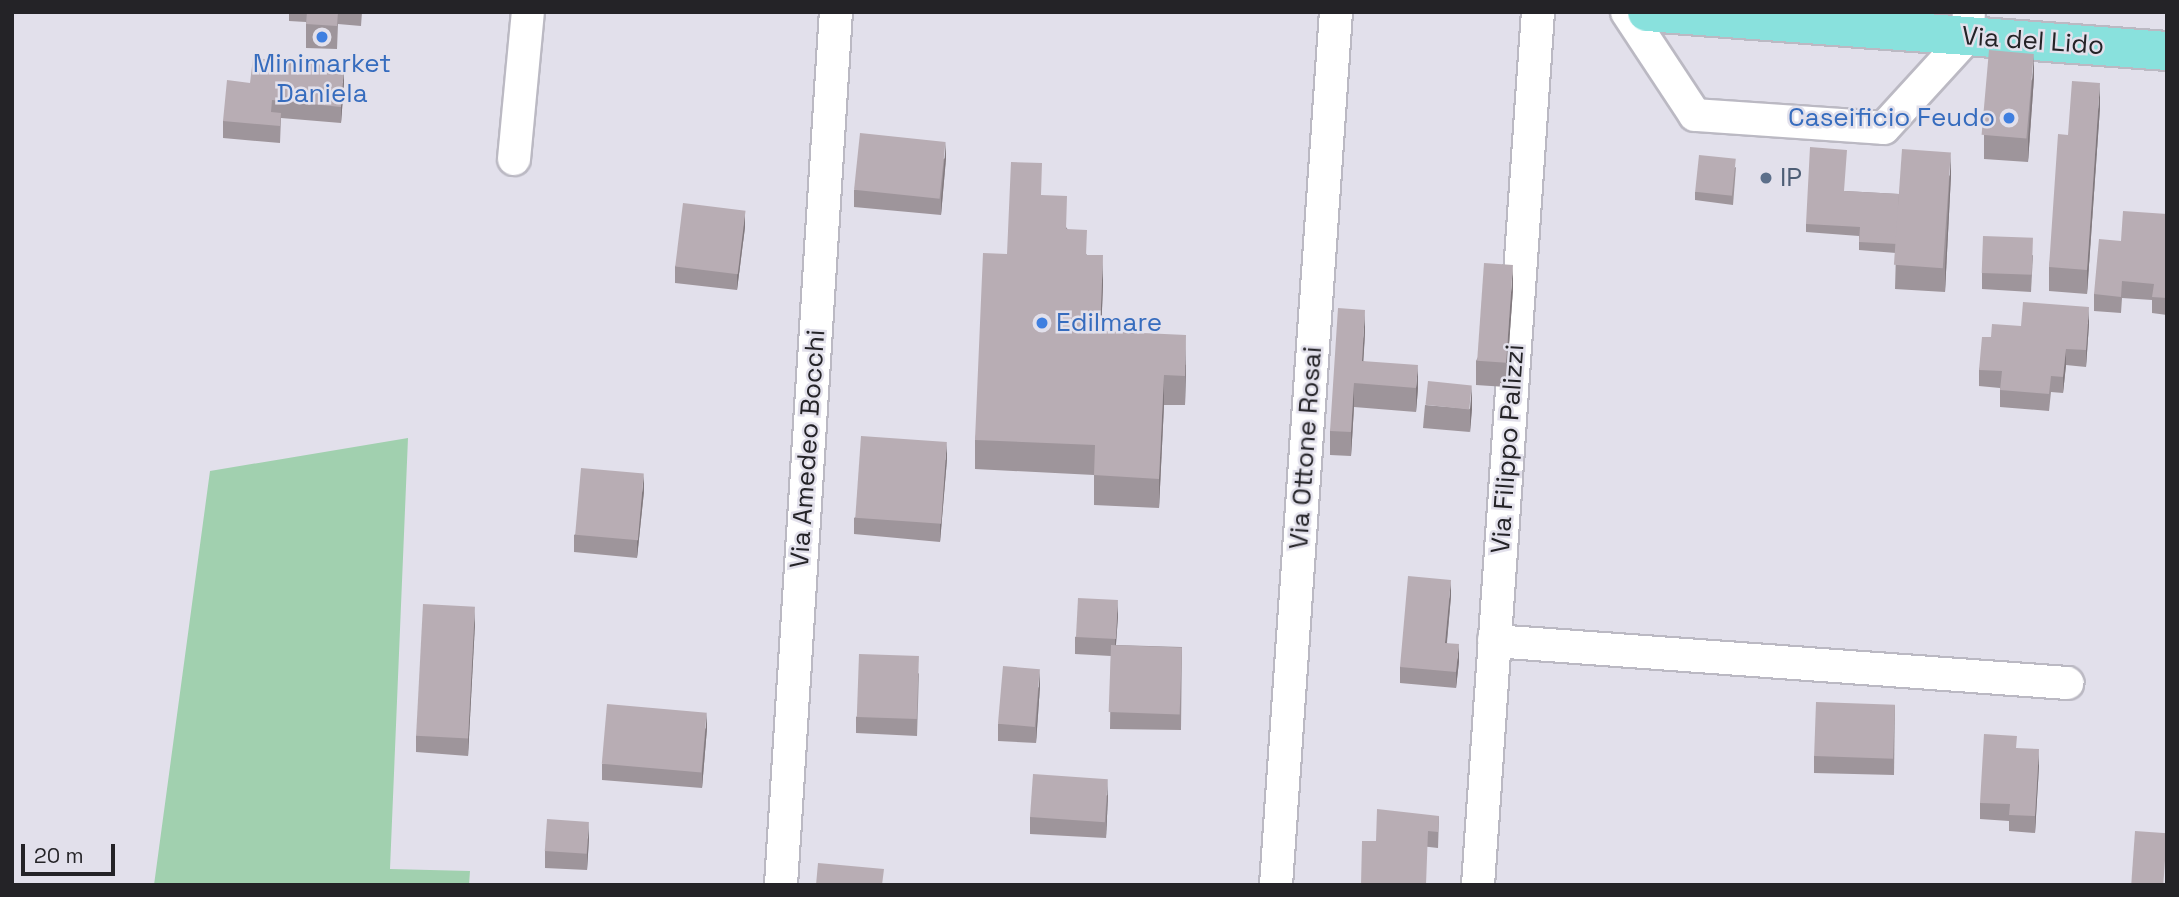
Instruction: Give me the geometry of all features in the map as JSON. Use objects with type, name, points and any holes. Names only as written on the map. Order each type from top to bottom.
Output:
[{"type":"main road","name":"Via del Lido","points":[[1647,12],[1969,24],[2167,51]]},
{"type":"street","points":[[513,159],[528,12]]},
{"type":"street","name":"Via Amedeo Bocchi","points":[[781,885],[836,12]]},
{"type":"street","name":"Via Ottone Rosai","points":[[1276,885],[1336,12]]},
{"type":"street","name":"Via Filippo Palizzi","points":[[1478,885],[1538,12]]},
{"type":"street","points":[[1627,12],[1695,115],[1884,128],[1969,24]]},
{"type":"street","points":[[1494,641],[2067,683]]},
{"type":"green space","points":[[408,438],[390,869],[470,871],[469,885],[154,885],[210,471]]},
{"type":"building","points":[[307,12],[338,12],[337,26],[306,24]]},
{"type":"building","name":"Caseificio Feudo","points":[[1989,50],[2034,54],[2026,139],[1982,135]]},
{"type":"building","points":[[253,58],[344,67],[341,107],[272,100],[271,112],[281,113],[280,126],[223,121],[227,80],[250,83]]},
{"type":"building","points":[[2072,81],[2100,83],[2087,270],[2049,267],[2058,134],[2068,135]]},
{"type":"building","points":[[860,133],[946,142],[940,199],[854,190]]},
{"type":"building","points":[[1810,147],[1847,150],[1844,191],[1899,194],[1897,244],[1859,242],[1860,227],[1806,224]]},
{"type":"building","points":[[1902,149],[1951,152],[1943,268],[1894,265]]},
{"type":"building","points":[[1699,155],[1736,159],[1732,196],[1695,192]]},
{"type":"building","name":"Edilmare","points":[[1011,162],[1042,163],[1041,195],[1067,196],[1066,229],[1087,230],[1086,255],[1103,255],[1100,331],[1186,335],[1185,376],[1164,375],[1159,479],[1094,475],[1095,445],[975,440],[983,253],[1007,254]]},
{"type":"building","points":[[683,203],[746,211],[738,274],[675,267]]},
{"type":"building","points":[[2123,211],[2167,214],[2167,298],[2152,297],[2154,284],[2122,281],[2121,297],[2094,294],[2099,239],[2121,241]]},
{"type":"building","points":[[1983,236],[2033,238],[2032,275],[1982,273]]},
{"type":"building","points":[[1484,263],[1513,265],[1506,363],[1477,361]]},
{"type":"building","points":[[2023,302],[2089,307],[2086,350],[2066,349],[2063,377],[2051,376],[2049,394],[2000,390],[2002,371],[1979,370],[1982,337],[1991,337],[1992,324],[2021,326]]},
{"type":"building","points":[[1338,308],[1365,310],[1362,361],[1418,365],[1416,388],[1354,383],[1351,432],[1330,431]]},
{"type":"building","points":[[1428,381],[1472,386],[1469,409],[1425,405]]},
{"type":"building","points":[[861,436],[947,442],[941,524],[855,518]]},
{"type":"building","points":[[581,468],[644,473],[638,540],[575,535]]},
{"type":"building","points":[[1408,576],[1451,580],[1445,643],[1459,644],[1456,672],[1400,667]]},
{"type":"building","points":[[1078,598],[1118,600],[1116,639],[1076,637]]},
{"type":"building","points":[[423,604],[475,607],[468,739],[416,736]]},
{"type":"building","points":[[1111,645],[1182,647],[1180,714],[1109,712]]},
{"type":"building","points":[[859,654],[919,656],[917,719],[857,717]]},
{"type":"building","points":[[1003,666],[1040,669],[1035,727],[998,724]]},
{"type":"building","points":[[1816,702],[1895,705],[1893,759],[1814,756]]},
{"type":"building","points":[[607,704],[707,713],[701,772],[602,764]]},
{"type":"building","points":[[1984,734],[2017,736],[2016,748],[2039,749],[2035,816],[2009,815],[2010,804],[1980,803]]},
{"type":"building","points":[[1033,774],[1108,779],[1105,822],[1030,817]]},
{"type":"building","points":[[1377,809],[1439,816],[1438,832],[1428,831],[1426,885],[1361,885],[1362,841],[1376,841]]},
{"type":"building","points":[[547,819],[589,822],[587,854],[545,851]]},
{"type":"building","points":[[2135,831],[2167,833],[2163,885],[2131,885]]},
{"type":"building","points":[[818,863],[884,869],[882,885],[816,885]]},
{"type":"place","name":"Minimarket Daniela","points":[[322,37]]},
{"type":"place","name":"Caseificio Feudo","points":[[2009,118]]},
{"type":"place","name":"IP","points":[[1766,178]]},
{"type":"place","name":"Edilmare","points":[[1042,323]]}]
